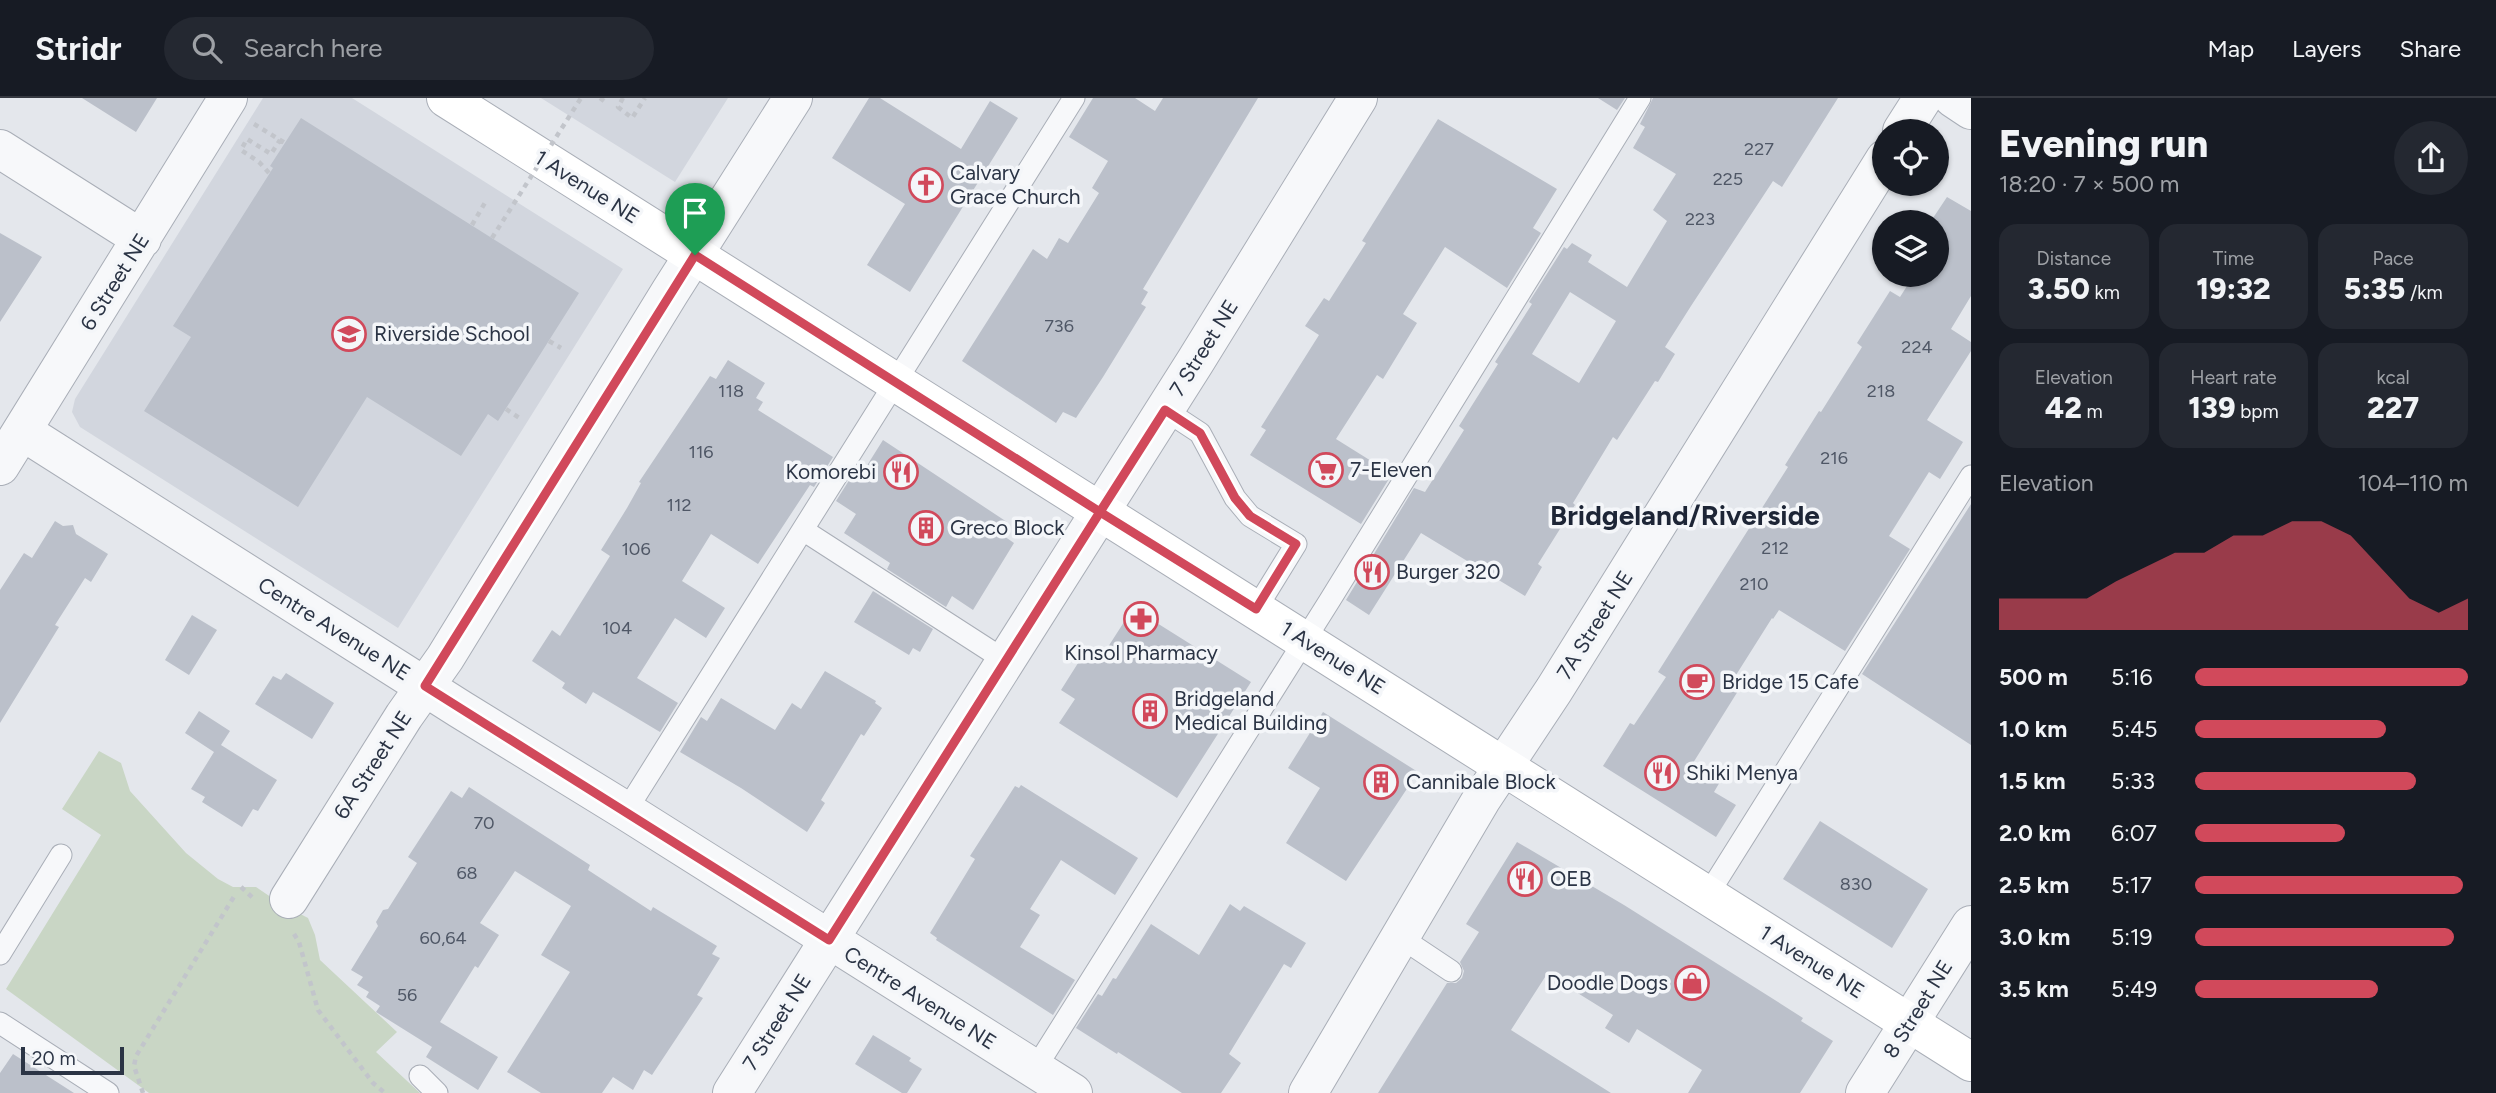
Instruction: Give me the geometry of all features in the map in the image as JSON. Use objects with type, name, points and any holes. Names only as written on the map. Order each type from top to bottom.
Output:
[{"type":"street","name":"1 Avenue NE","points":[[446,98],[1971,1062]]},
{"type":"street","name":"6A Street NE","points":[[291,915],[404,716],[793,98]]},
{"type":"street","name":"7 Street NE","points":[[732,1093],[1165,410],[1358,98]]},
{"type":"street","points":[[1910,119],[1923,98]]},
{"type":"street","points":[[1953,98],[1971,110]]},
{"type":"street","name":"6 Street NE","points":[[0,466],[142,239],[237,108]]},
{"type":"street","points":[[0,149],[142,239]]},
{"type":"street","name":"7A Street NE","points":[[1308,1093],[1481,800],[1554,690],[1872,180]]},
{"type":"street","name":"Centre Avenue NE","points":[[22,431],[1073,1093]]},
{"type":"street","name":"8 Street NE","points":[[1865,1093],[1971,925]]},
{"type":"lane","points":[[626,811],[1074,98]]},
{"type":"lane","points":[[1035,1069],[1305,640],[1640,98]]},
{"type":"lane","points":[[1165,410],[1200,433],[1235,498],[1250,516],[1296,544],[1256,609]]},
{"type":"lane","points":[[1707,896],[1971,476]]},
{"type":"lane","points":[[803,530],[1006,661]]},
{"type":"lane","points":[[0,954],[61,855]]},
{"type":"lane","points":[[1400,937],[1451,971]]},
{"type":"lane","points":[[0,1023],[108,1093]]},
{"type":"lane","points":[[420,1076],[438,1093]]},
{"type":"path","points":[[492,239],[580,98]]},
{"type":"path","points":[[623,98],[618,107],[632,118],[645,98]]},
{"type":"path","points":[[237,108],[282,142],[271,154],[247,139],[241,150],[259,162],[269,173]]},
{"type":"path","points":[[472,225],[486,201]]},
{"type":"path","points":[[549,341],[561,348]]},
{"type":"path","points":[[506,409],[520,419]]},
{"type":"path","points":[[144,1093],[134,1066],[136,1056],[235,895]]},
{"type":"path","points":[[291,915],[318,1010],[373,1083],[385,1093]]},
{"type":"shaded area","name":"Riverside School","points":[[263,98],[352,98],[623,269],[398,628],[80,427],[72,412],[75,399]]},
{"type":"shaded area","points":[[541,98],[728,98],[675,182]]},
{"type":"green space","points":[[99,751],[121,763],[130,791],[186,853],[218,879],[233,887],[256,887],[308,918],[320,960],[397,1032],[376,1052],[420,1093],[149,1093],[6,989],[101,835],[62,809]]},
{"type":"building","points":[[82,98],[157,98],[136,132]]},
{"type":"building","name":"Calvary Grace Church","points":[[869,98],[880,98],[961,149],[990,101],[1018,118],[910,292],[867,265],[905,204],[832,158]]},
{"type":"building","points":[[1093,98],[1135,98],[1155,111],[1163,98],[1258,98],[1143,289],[1148,292],[1141,304],[1146,307],[1103,377],[1076,418],[1063,412],[1056,423],[962,361],[1033,249],[1047,259],[1059,238],[1068,243],[1099,193],[1092,188],[1108,161],[1069,137]]},
{"type":"building","points":[[1598,98],[1625,98],[1617,110]]},
{"type":"building","points":[[1653,98],[1838,98],[1782,187],[1773,181],[1665,347],[1675,354],[1617,440],[1613,437],[1538,564],[1542,567],[1525,596],[1421,533],[1369,615],[1346,600],[1414,488],[1425,492],[1464,430],[1459,426],[1532,304],[1529,302],[1564,247],[1567,249],[1572,243],[1592,255],[1588,262],[1627,287],[1667,221],[1653,210],[1676,174],[1633,148],[1645,127],[1640,124]],"holes":[[[1570,292],[1616,321],[1579,383],[1532,354]]]},
{"type":"building","points":[[301,118],[579,293],[498,421],[488,414],[461,456],[367,397],[298,507],[144,411],[191,337],[173,326],[273,168],[270,166]]},
{"type":"building","points":[[1438,119],[1557,189],[1533,228],[1541,233],[1507,288],[1445,247],[1403,314],[1417,323],[1383,379],[1377,375],[1336,439],[1392,474],[1361,524],[1250,455],[1266,430],[1261,427],[1319,335],[1305,326],[1324,298],[1329,301],[1366,243],[1362,241]]},
{"type":"building","points":[[1947,197],[1971,211],[1971,296],[1951,329],[1971,342],[1971,351],[1927,420],[1963,442],[1940,479],[1929,472],[1889,536],[1910,549],[1845,651],[1779,610],[1731,683],[1738,687],[1738,691],[1693,763],[1721,780],[1714,792],[1736,805],[1716,837],[1603,766],[1630,723],[1634,725],[1666,677],[1658,672],[1788,467],[1785,465],[1862,347],[1857,343],[1890,291],[1900,297],[1906,287],[1949,287],[1949,210],[1938,210]]},
{"type":"building","points":[[0,233],[42,257],[0,322]]},
{"type":"building","points":[[728,360],[765,383],[756,398],[763,402],[758,410],[833,457],[814,487],[810,485],[758,564],[711,534],[682,581],[725,608],[706,638],[675,618],[637,678],[678,703],[660,732],[593,692],[586,704],[562,688],[565,683],[532,661],[552,630],[560,636],[610,556],[601,550],[641,483],[639,482],[710,376],[716,379]]},
{"type":"building","name":"Greco Block","points":[[883,440],[1007,522],[1001,534],[1014,543],[973,610],[952,596],[946,607],[887,569],[890,563],[844,533],[856,514],[836,501],[855,471],[861,475]]},
{"type":"building","points":[[1971,504],[1971,745],[1862,674]]},
{"type":"building","points":[[55,521],[63,526],[73,525],[76,534],[108,554],[91,582],[85,578],[55,625],[59,627],[0,723],[0,590],[24,553],[32,558]]},
{"type":"building","points":[[873,591],[933,629],[920,652],[913,648],[909,655],[854,622]]},
{"type":"building","name":"Bridgeland Medical Building","points":[[1133,608],[1251,682],[1177,798],[1059,723],[1075,699],[1061,690],[1085,652],[1099,661]]},
{"type":"building","points":[[192,615],[217,630],[189,675],[165,660]]},
{"type":"building","points":[[825,671],[876,701],[882,708],[864,736],[861,734],[821,800],[825,803],[807,832],[680,752],[701,717],[707,721],[721,698],[775,730],[792,703],[801,709]]},
{"type":"building","points":[[286,673],[334,703],[312,739],[255,704],[273,676],[281,680]]},
{"type":"building","points":[[199,711],[230,731],[221,745],[277,780],[258,811],[253,809],[242,827],[202,802],[205,797],[191,789],[214,752],[185,733]]},
{"type":"building","points":[[1323,712],[1418,772],[1346,881],[1286,843],[1320,788],[1288,768]]},
{"type":"building","points":[[1021,785],[1138,858],[1115,895],[1061,860],[1030,909],[1040,915],[1020,947],[1075,980],[1053,1015],[936,940],[930,933],[975,859],[970,856],[1015,786],[1019,788]]},
{"type":"building","points":[[469,787],[590,865],[588,870],[651,911],[653,907],[717,946],[712,954],[720,958],[697,995],[703,998],[652,1075],[644,1070],[633,1090],[613,1077],[602,1093],[541,1093],[507,1072],[570,972],[541,955],[571,906],[515,871],[480,923],[499,935],[478,968],[475,966],[440,1022],[498,1057],[478,1090],[426,1057],[432,1047],[376,1012],[380,1006],[366,997],[369,992],[357,985],[363,977],[351,970],[378,926],[376,922],[383,910],[388,909],[417,863],[408,857],[451,791],[462,798]]},
{"type":"building","points":[[1820,821],[1928,889],[1892,948],[1783,879]]},
{"type":"building","points":[[1517,842],[1624,905],[1803,1018],[1801,1021],[1833,1041],[1800,1093],[1688,1093],[1702,1070],[1637,1029],[1629,1043],[1605,1028],[1613,1015],[1547,974],[1511,1030],[1611,1093],[1378,1093],[1447,983],[1456,983],[1462,978],[1464,971],[1460,962],[1479,932],[1466,924]]},
{"type":"building","points":[[1230,904],[1240,911],[1244,906],[1306,943],[1291,968],[1284,964],[1229,1054],[1241,1063],[1221,1093],[1182,1093],[1076,1028],[1098,994],[1102,996],[1113,978],[1116,979],[1151,924],[1199,955]]},
{"type":"building","points":[[873,1035],[911,1058],[909,1061],[922,1069],[907,1093],[902,1093],[855,1064]]},
{"type":"building","points":[[13,1054],[74,1093],[0,1093],[0,1073]]},
{"type":"place","name":"Calvary Grace Church","points":[[926,185]]},
{"type":"place","name":"Riverside School","points":[[349,334]]},
{"type":"place","name":"7-Eleven","points":[[1326,470]]},
{"type":"place","name":"Komorebi","points":[[901,472]]},
{"type":"place","name":"Greco Block","points":[[926,528]]},
{"type":"place","name":"Burger 320","points":[[1372,572]]},
{"type":"place","name":"Kinsol Pharmacy","points":[[1141,619]]},
{"type":"place","name":"Bridge 15 Cafe","points":[[1697,682]]},
{"type":"place","name":"Bridgeland Medical Building","points":[[1150,711]]},
{"type":"place","name":"Shiki Menya","points":[[1662,773]]},
{"type":"place","name":"Cannibale Block","points":[[1381,782]]},
{"type":"place","name":"OEB","points":[[1525,879]]},
{"type":"place","name":"Doodle Dogs","points":[[1692,983]]},
{"type":"district","name":"Bridgeland/Riverside","points":[[1685,515]]},
{"type":"route","points":[[695,255],[425,686],[829,940],[1100,512],[1256,609],[1296,544],[1250,516],[1235,498],[1200,433],[1165,410],[1100,512],[695,255]]}]
